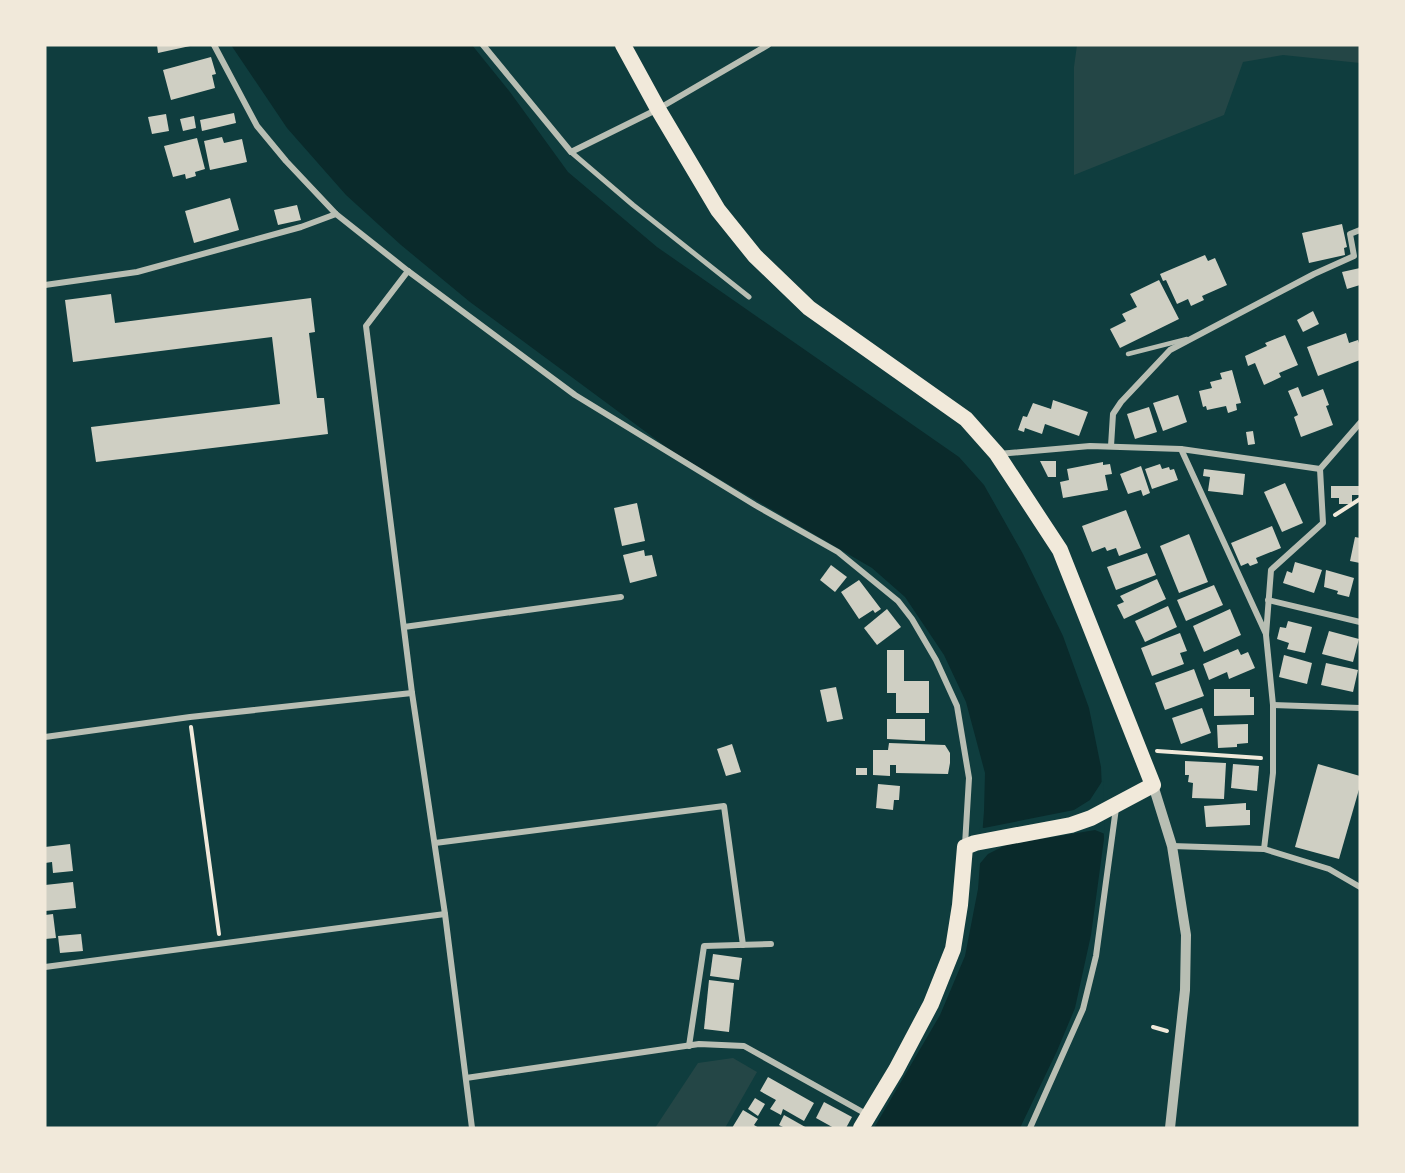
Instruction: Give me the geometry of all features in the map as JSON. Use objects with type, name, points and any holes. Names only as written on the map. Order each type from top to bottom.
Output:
[{"type":"highway","points":[[623,45],[718,210],[755,256],[809,308],[966,419],[997,454],[1060,550],[1153,785],[1091,818],[1071,825],[970,845],[953,949],[930,1004],[896,1070],[865,1122]]},
{"type":"street","points":[[214,45],[257,126],[286,161],[336,214],[408,271],[575,395],[755,505],[838,552],[898,601],[912,619],[936,660],[957,706],[969,778],[970,845]]},
{"type":"street","points":[[483,45],[571,152],[633,205],[749,297]]},
{"type":"street","points":[[571,152],[658,109],[768,45]]},
{"type":"street","points":[[45,285],[137,272],[301,227],[336,214]]},
{"type":"street","points":[[1111,446],[1113,414],[1121,402],[1170,350],[1314,274],[1354,256],[1350,234],[1360,230]]},
{"type":"street","points":[[408,271],[366,326],[412,693],[445,914],[472,1128]]},
{"type":"street","points":[[1263,849],[1274,773],[1274,705],[1266,635],[1271,570],[1323,523],[1320,468],[1360,423]]},
{"type":"street","points":[[997,454],[1090,446],[1181,449],[1320,468]]},
{"type":"street","points":[[1181,449],[1266,635]]},
{"type":"street","points":[[404,627],[621,597]]},
{"type":"street","points":[[1268,600],[1360,622]]},
{"type":"street","points":[[45,737],[190,717],[412,693]]},
{"type":"street","points":[[1274,705],[1360,708]]},
{"type":"street","points":[[1153,785],[1172,846],[1186,935],[1185,990],[1170,1128]]},
{"type":"street","points":[[435,843],[724,806],[743,945]]},
{"type":"street","points":[[1030,1128],[1083,1009],[1096,956],[1110,808]]},
{"type":"street","points":[[1172,846],[1263,849],[1329,869],[1360,887]]},
{"type":"street","points":[[45,967],[445,914]]},
{"type":"street","points":[[690,1046],[704,946],[771,944]]},
{"type":"street","points":[[466,1078],[690,1046],[744,1046],[865,1122]]},
{"type":"lane","points":[[1128,354],[1196,337]]},
{"type":"path","points":[[1323,523],[1360,499]]},
{"type":"path","points":[[190,717],[220,944]]},
{"type":"path","points":[[1139,750],[1274,758]]},
{"type":"shaded area","points":[[231,45],[472,45],[510,92],[568,172],[657,247],[959,457],[984,485],[1023,554],[1063,636],[1089,708],[1101,767],[1104,839],[1091,935],[1075,1008],[1020,1128],[874,1128],[940,1015],[965,956],[978,889],[984,811],[985,773],[966,702],[944,655],[905,597],[872,568],[673,452],[470,302],[401,245],[346,195],[287,128]]},
{"type":"shaded area","points":[[1077,45],[1360,45],[1360,63],[1283,55],[1243,62],[1224,115],[1074,175],[1074,67]]},
{"type":"shaded area","points":[[733,1058],[757,1072],[725,1128],[655,1128],[698,1063]]},
{"type":"pier","points":[[1103,780],[1105,834],[1095,830],[1006,845],[988,854],[977,867],[980,827],[1074,810],[1090,800]]},
{"type":"building","points":[[157,45],[190,45],[190,46],[158,53]]},
{"type":"building","points":[[211,57],[216,74],[212,75],[215,88],[171,100],[163,70]]},
{"type":"building","points":[[234,113],[236,123],[202,131],[200,120]]},
{"type":"building","points":[[166,114],[169,131],[152,134],[148,117]]},
{"type":"building","points":[[194,116],[196,128],[183,131],[180,119]]},
{"type":"building","points":[[222,137],[224,143],[242,139],[247,162],[210,170],[204,141]]},
{"type":"building","points":[[197,138],[205,169],[195,172],[196,176],[186,179],[185,174],[173,177],[164,146]]},
{"type":"building","points":[[230,198],[239,230],[194,243],[185,211]]},
{"type":"building","points":[[297,205],[301,220],[278,225],[274,210]]},
{"type":"building","points":[[1342,224],[1347,247],[1344,248],[1345,255],[1309,263],[1302,233]]},
{"type":"building","points":[[1205,255],[1208,261],[1215,258],[1227,285],[1202,296],[1204,300],[1191,306],[1188,299],[1177,304],[1166,280],[1163,281],[1160,274]]},
{"type":"building","points":[[1360,268],[1360,285],[1347,289],[1342,272]]},
{"type":"building","points":[[1159,280],[1179,319],[1120,348],[1110,329],[1126,321],[1122,314],[1137,307],[1130,294]]},
{"type":"building","points":[[111,294],[115,323],[311,298],[315,332],[309,333],[317,398],[324,398],[328,434],[96,462],[91,427],[280,404],[272,337],[73,362],[65,300]]},
{"type":"building","points":[[1313,311],[1319,324],[1303,332],[1297,320]]},
{"type":"building","points":[[1346,333],[1349,343],[1358,340],[1360,360],[1318,376],[1307,347]]},
{"type":"building","points":[[1285,335],[1298,365],[1279,373],[1281,377],[1264,385],[1255,363],[1248,366],[1245,356],[1267,346],[1265,343]]},
{"type":"building","points":[[1232,370],[1241,403],[1236,404],[1237,410],[1228,413],[1226,406],[1207,410],[1206,406],[1203,407],[1199,391],[1212,388],[1210,382],[1222,379],[1220,373]]},
{"type":"building","points":[[1298,387],[1302,397],[1323,389],[1333,425],[1301,437],[1294,417],[1298,415],[1288,391]]},
{"type":"building","points":[[1178,395],[1187,422],[1163,431],[1153,403]]},
{"type":"building","points":[[1053,400],[1088,412],[1079,436],[1045,424],[1042,434],[1025,428],[1024,432],[1018,430],[1023,416],[1027,417],[1033,403],[1051,409]]},
{"type":"building","points":[[1149,407],[1157,432],[1135,439],[1127,414]]},
{"type":"building","points":[[1253,431],[1255,444],[1248,445],[1246,432]]},
{"type":"building","points":[[1040,461],[1056,461],[1056,477],[1048,477]]},
{"type":"building","points":[[1103,462],[1103,465],[1110,464],[1112,474],[1105,475],[1108,490],[1063,498],[1060,482],[1069,480],[1067,469]]},
{"type":"building","points":[[1160,464],[1162,469],[1169,467],[1170,470],[1174,469],[1178,480],[1152,489],[1145,469]]},
{"type":"building","points":[[1141,466],[1150,493],[1143,496],[1141,490],[1128,494],[1120,474]]},
{"type":"building","points":[[1204,469],[1245,474],[1243,495],[1208,491],[1210,477],[1203,476]]},
{"type":"building","points":[[1285,483],[1303,523],[1282,532],[1264,492]]},
{"type":"building","points":[[1331,486],[1360,486],[1360,495],[1352,495],[1352,504],[1339,504],[1339,498],[1331,498]]},
{"type":"building","points":[[637,503],[645,541],[622,546],[614,508]]},
{"type":"building","points":[[1126,510],[1141,548],[1119,556],[1116,548],[1107,551],[1105,547],[1092,552],[1082,526]]},
{"type":"building","points":[[1272,526],[1281,548],[1256,558],[1258,563],[1241,566],[1231,543]]},
{"type":"building","points":[[1189,534],[1208,582],[1179,593],[1160,546]]},
{"type":"building","points":[[1355,537],[1360,538],[1360,563],[1350,561]]},
{"type":"building","points":[[644,550],[645,556],[652,555],[657,576],[630,583],[623,555]]},
{"type":"building","points":[[1147,553],[1156,575],[1116,590],[1107,567]]},
{"type":"building","points":[[1295,562],[1322,570],[1314,593],[1283,583],[1287,571],[1292,573]]},
{"type":"building","points":[[831,565],[847,577],[835,592],[820,580]]},
{"type":"building","points":[[1326,570],[1354,578],[1349,597],[1324,587]]},
{"type":"building","points":[[1157,579],[1166,599],[1124,619],[1117,605],[1124,602],[1120,596]]},
{"type":"building","points":[[859,580],[881,609],[875,613],[873,610],[859,619],[841,592]]},
{"type":"building","points":[[1214,585],[1223,605],[1186,621],[1177,600]]},
{"type":"building","points":[[1168,606],[1177,627],[1145,642],[1135,621]]},
{"type":"building","points":[[887,609],[901,627],[877,645],[864,628]]},
{"type":"building","points":[[1230,609],[1241,635],[1204,652],[1193,626]]},
{"type":"building","points":[[1288,621],[1312,627],[1305,653],[1287,649],[1289,643],[1277,639],[1280,627],[1286,628]]},
{"type":"building","points":[[1329,631],[1359,639],[1353,662],[1322,654]]},
{"type":"building","points":[[1180,633],[1187,651],[1180,653],[1184,664],[1152,676],[1141,648]]},
{"type":"building","points":[[1238,649],[1241,655],[1248,652],[1255,668],[1229,679],[1227,672],[1209,680],[1203,664]]},
{"type":"building","points":[[887,650],[904,650],[904,681],[929,681],[929,713],[896,713],[896,693],[887,693]]},
{"type":"building","points":[[1284,655],[1312,663],[1307,684],[1279,677]]},
{"type":"building","points":[[1326,663],[1358,670],[1353,692],[1321,685]]},
{"type":"building","points":[[1194,669],[1204,696],[1165,710],[1155,683]]},
{"type":"building","points":[[836,687],[843,719],[827,722],[820,690]]},
{"type":"building","points":[[1214,689],[1250,689],[1250,697],[1254,697],[1254,715],[1214,716]]},
{"type":"building","points":[[1202,708],[1211,733],[1181,744],[1172,718]]},
{"type":"building","points":[[887,719],[925,719],[925,741],[887,739]]},
{"type":"building","points":[[1248,724],[1248,743],[1237,744],[1237,747],[1218,748],[1217,725]]},
{"type":"building","points":[[889,743],[945,745],[950,753],[948,774],[896,773],[896,765],[890,765],[890,776],[873,775],[873,750],[888,750]]},
{"type":"building","points":[[732,744],[741,772],[726,776],[717,749]]},
{"type":"building","points":[[1185,761],[1226,763],[1224,799],[1192,798],[1193,783],[1188,782],[1189,775],[1185,775]]},
{"type":"building","points":[[1233,764],[1259,766],[1257,791],[1231,788]]},
{"type":"building","points":[[1318,764],[1360,776],[1360,786],[1339,859],[1295,847]]},
{"type":"building","points":[[856,768],[867,768],[867,775],[856,775]]},
{"type":"building","points":[[878,784],[900,786],[899,800],[894,800],[893,810],[876,808]]},
{"type":"building","points":[[1246,803],[1246,810],[1250,810],[1250,825],[1206,827],[1204,806]]},
{"type":"building","points":[[70,844],[73,871],[53,873],[52,862],[45,863],[45,847]]},
{"type":"building","points":[[73,882],[76,908],[45,911],[45,885]]},
{"type":"building","points":[[53,914],[56,938],[45,939],[45,915]]},
{"type":"building","points":[[81,934],[83,951],[60,953],[58,936]]},
{"type":"building","points":[[713,954],[742,958],[739,980],[710,976]]},
{"type":"building","points":[[709,980],[734,983],[729,1032],[704,1029]]},
{"type":"building","points":[[768,1077],[814,1103],[804,1121],[783,1109],[781,1115],[770,1109],[776,1100],[760,1091]]},
{"type":"building","points":[[755,1098],[765,1104],[758,1116],[748,1109]]},
{"type":"building","points":[[824,1102],[852,1117],[846,1128],[834,1128],[816,1118]]},
{"type":"building","points":[[743,1110],[758,1119],[754,1125],[759,1128],[732,1128]]},
{"type":"building","points":[[784,1115],[807,1128],[785,1128],[779,1125]]}]
